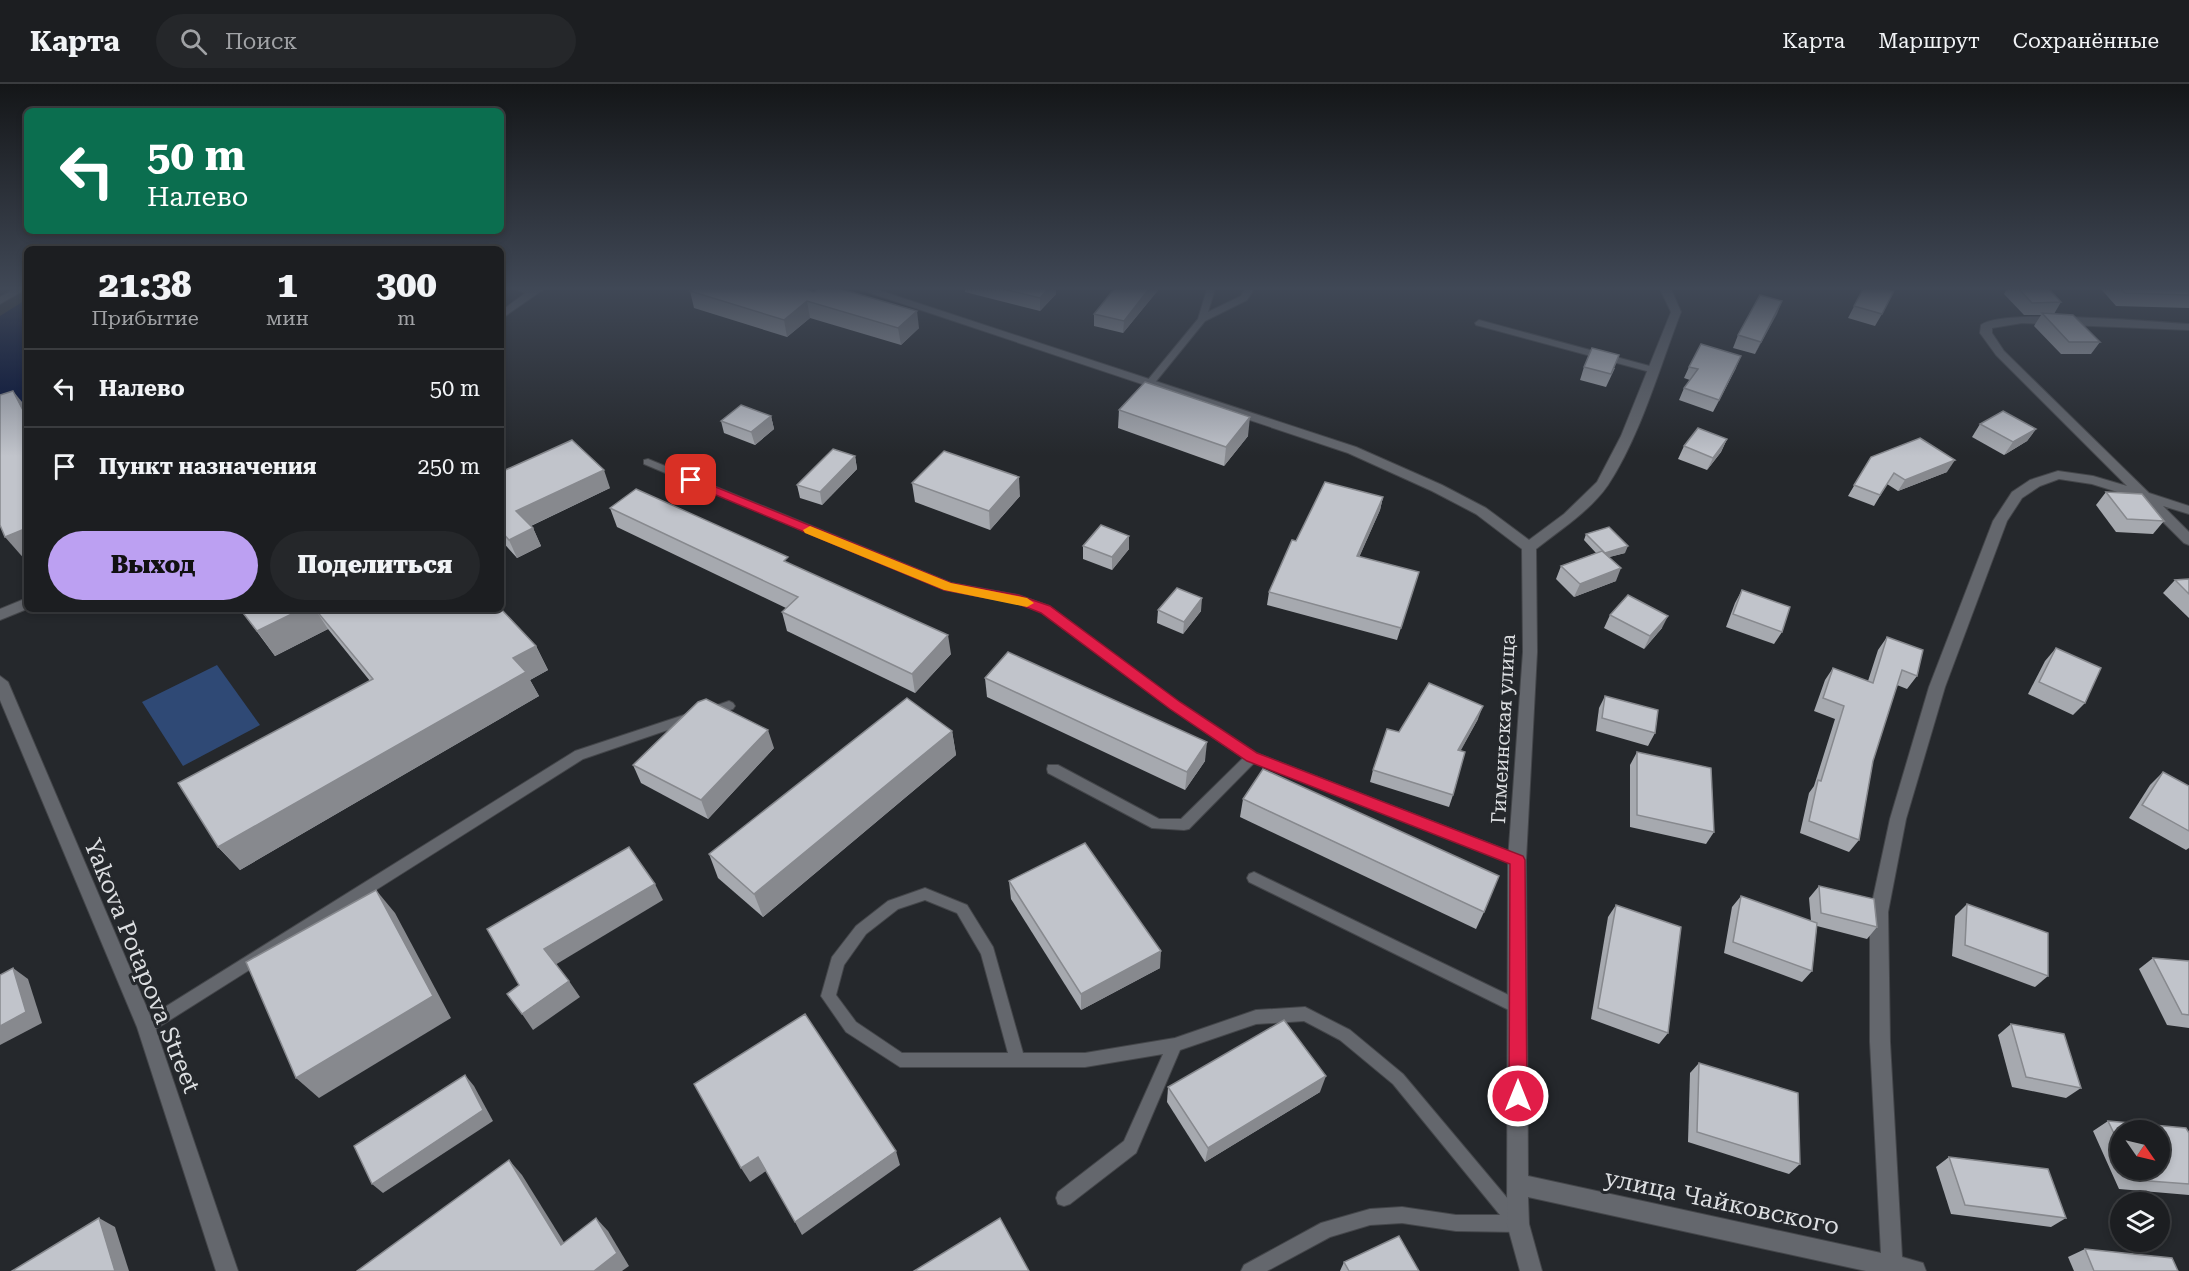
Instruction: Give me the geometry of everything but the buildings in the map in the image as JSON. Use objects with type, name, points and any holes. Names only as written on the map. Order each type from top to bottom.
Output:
[{"type":"street","points":[[1032,344],[1352,450],[1437,488],[1481,511],[1529,547],[1569,517],[1602,484],[1627,436],[1664,344]]},
{"type":"street","points":[[1994,344],[2000,353],[2189,540]]},
{"type":"street","points":[[1892,1265],[1880,1042],[1879,912],[1898,819],[1937,687],[2000,521],[2017,495],[2035,483],[2058,475],[2093,480],[2189,510]]},
{"type":"street","name":"Гимеинская улица","points":[[1529,547],[1530,652],[1517,860],[1518,1224],[1531,1271]]},
{"type":"street","points":[[0,615],[24,604]]},
{"type":"street","name":"Yakova Potapova Street","points":[[0,682],[146,1027],[227,1271]]},
{"type":"street","name":"улица Чайковского","points":[[1518,1184],[1915,1271]]},
{"type":"lane","points":[[1150,383],[1181,344]]},
{"type":"lane","points":[[1559,344],[1654,370]]},
{"type":"lane","points":[[648,462],[949,587],[1018,599],[1045,609],[1175,706],[1252,757],[1517,860]]},
{"type":"lane","points":[[146,1027],[579,755],[729,706]]},
{"type":"lane","points":[[1053,769],[1157,824],[1169,826],[1184,825],[1252,757]]},
{"type":"lane","points":[[1254,878],[1518,1007]]},
{"type":"lane","points":[[1017,1059],[988,952],[962,909],[925,894],[893,905],[861,930],[837,962],[828,996],[851,1027],[900,1060],[1085,1060],[1175,1045],[1256,1017],[1305,1014],[1345,1035],[1398,1079],[1518,1224]]},
{"type":"lane","points":[[1064,1198],[1130,1147],[1175,1045]]},
{"type":"lane","points":[[1250,1271],[1327,1229],[1370,1217],[1402,1215],[1456,1223],[1518,1224]]},
{"type":"shaded area","points":[[0,344],[24,344],[24,404],[16,408],[0,410]]},
{"type":"shaded area","points":[[217,665],[260,725],[183,766],[142,702]]},
{"type":"slow traffic","points":[[810,530],[949,587],[1018,599],[1027,603]]},
{"type":"route","points":[[691,480],[949,587],[1018,599],[1045,609],[1175,706],[1252,757],[1517,860],[1518,1096]]}]
